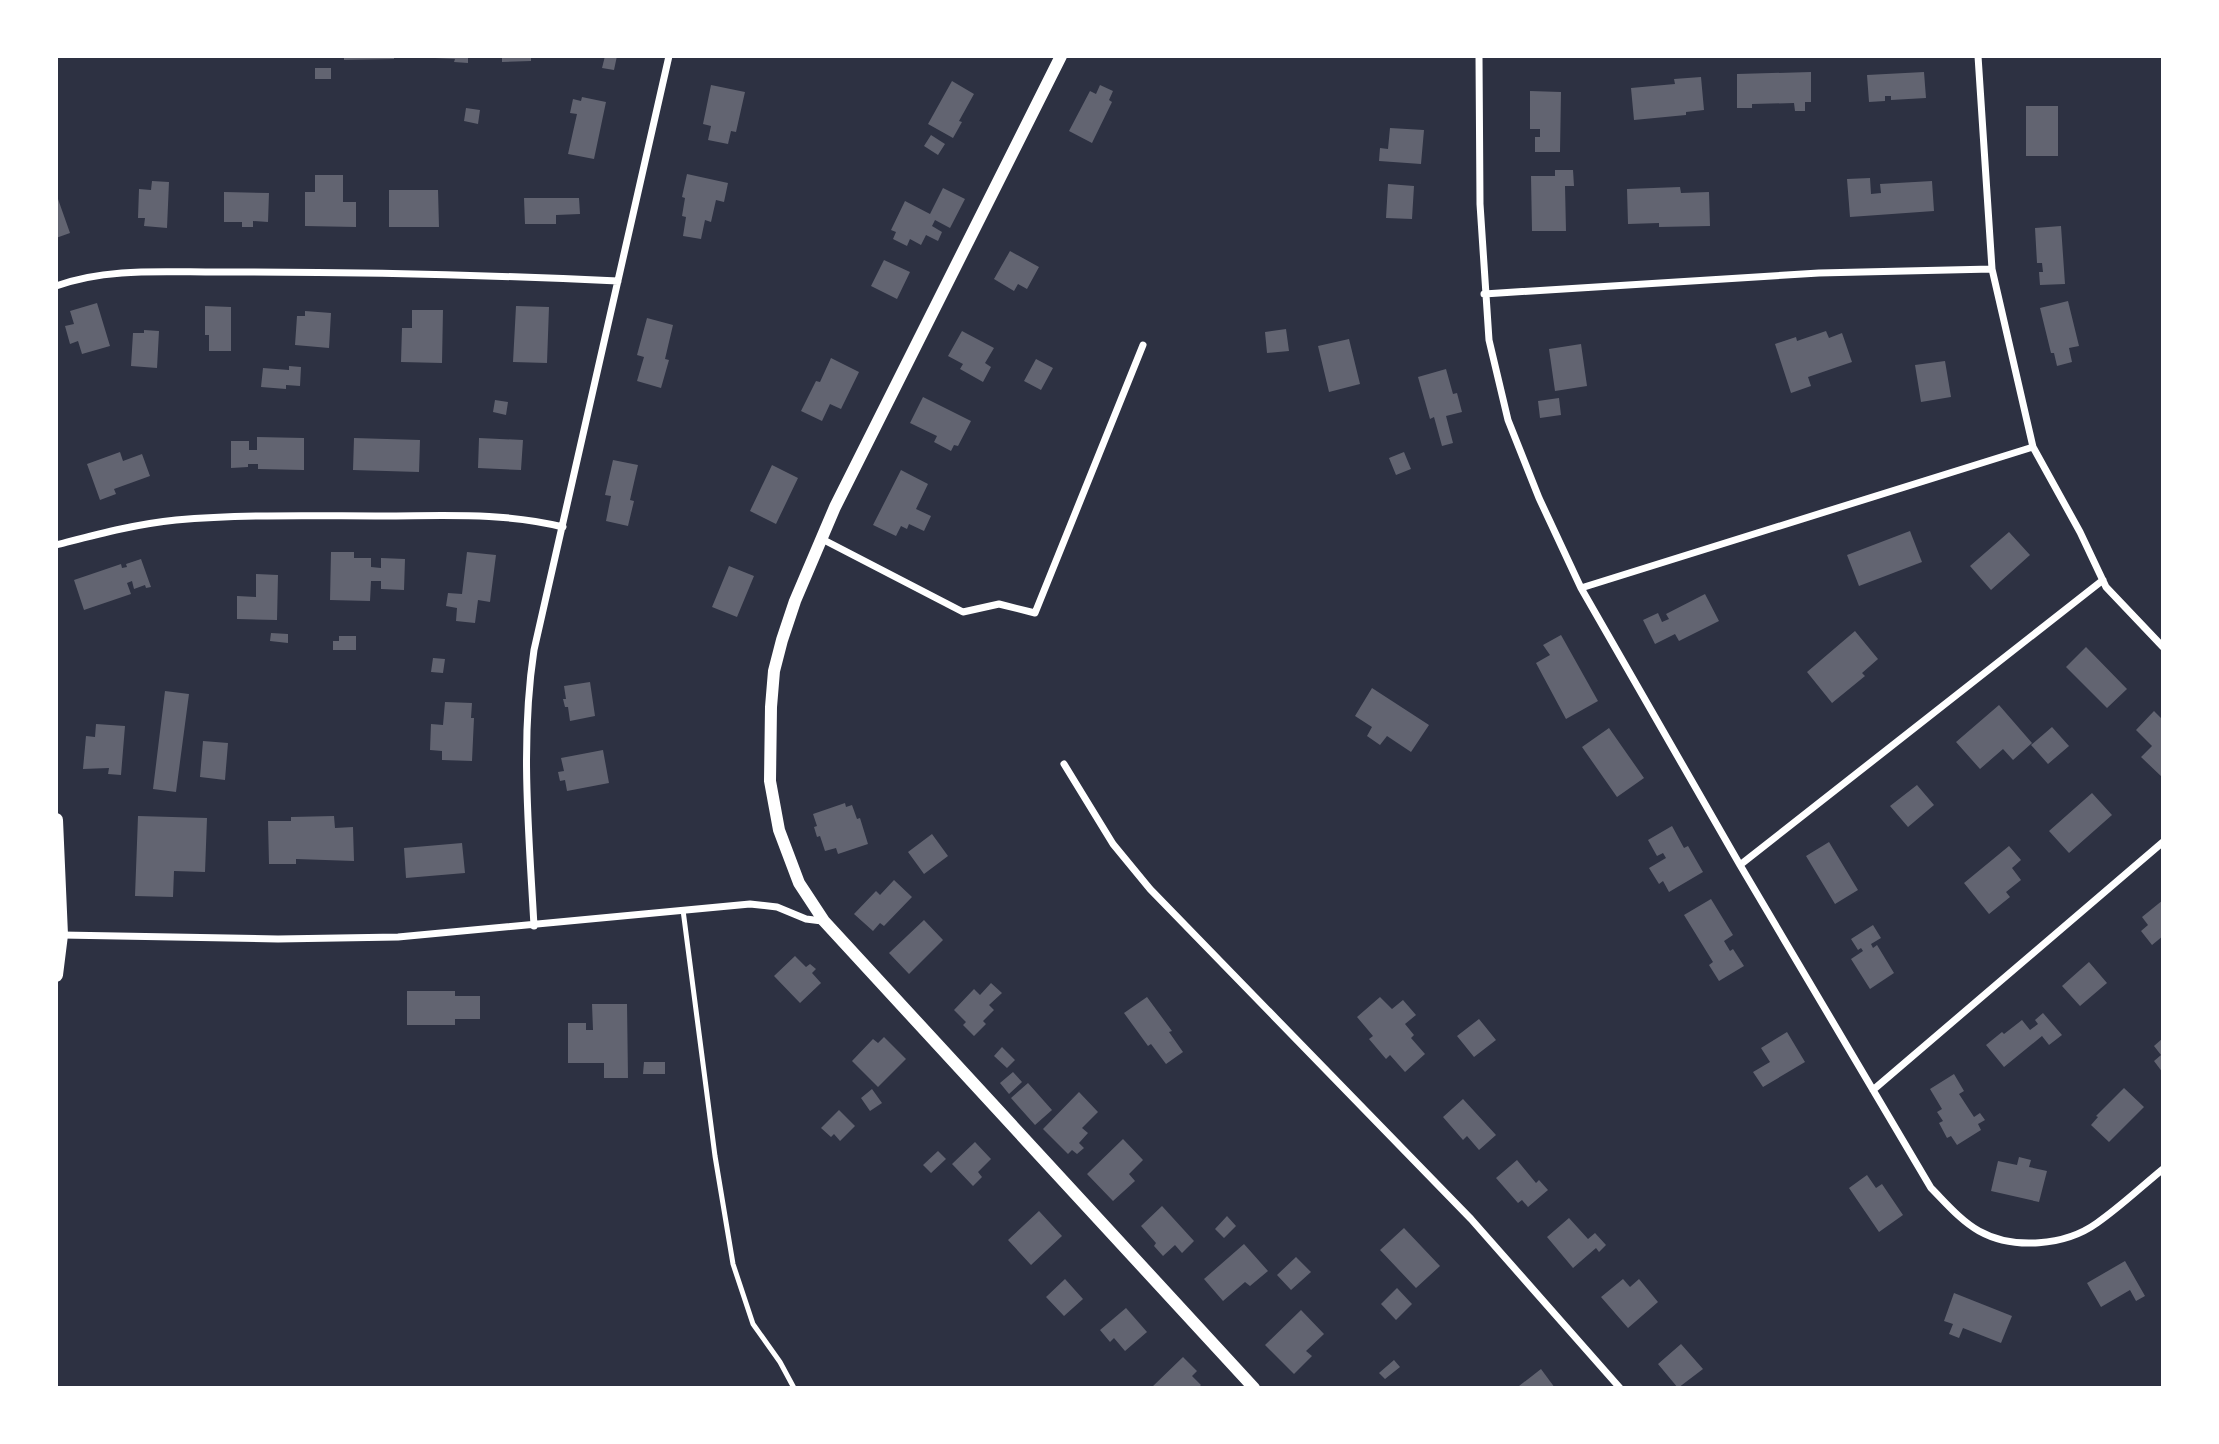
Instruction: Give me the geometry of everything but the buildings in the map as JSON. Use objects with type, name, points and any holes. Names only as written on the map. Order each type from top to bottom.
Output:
[{"type":"main road","points":[[56,820],[61,935],[56,975]]},
{"type":"street","points":[[534,926],[525,758],[528,688],[534,650],[669,56]]},
{"type":"street","points":[[1061,56],[848,482],[795,601],[774,671],[769,744],[770,781],[779,830],[799,883],[824,921],[1254,1388]]},
{"type":"street","points":[[1479,56],[1480,204],[1489,340],[1508,420],[1539,498],[1581,588],[1740,865],[1931,1188],[1961,1219],[1980,1232],[2001,1240],[2023,1243],[2068,1237],[2095,1225],[2163,1169]]},
{"type":"street","points":[[1978,56],[1992,269],[2033,447],[2080,532],[2106,587],[2163,647]]},
{"type":"street","points":[[1485,294],[1819,273],[1992,269]]},
{"type":"street","points":[[56,286],[96,275],[132,273],[314,272],[618,281]]},
{"type":"street","points":[[822,539],[963,612],[999,604],[1035,613],[1143,345]]},
{"type":"street","points":[[1581,588],[2033,447]]},
{"type":"street","points":[[56,545],[131,527],[175,520],[281,516],[489,515],[541,521],[563,527]]},
{"type":"street","points":[[1740,865],[2103,580]]},
{"type":"street","points":[[1064,764],[1113,844],[1150,889],[1471,1219],[1620,1388]]},
{"type":"street","points":[[1873,1090],[2163,842]]},
{"type":"street","points":[[61,935],[278,939],[398,937],[750,904],[777,907],[806,919],[824,921]]},
{"type":"lane","points":[[683,910],[715,1156],[733,1264],[753,1324],[794,1388]]}]
